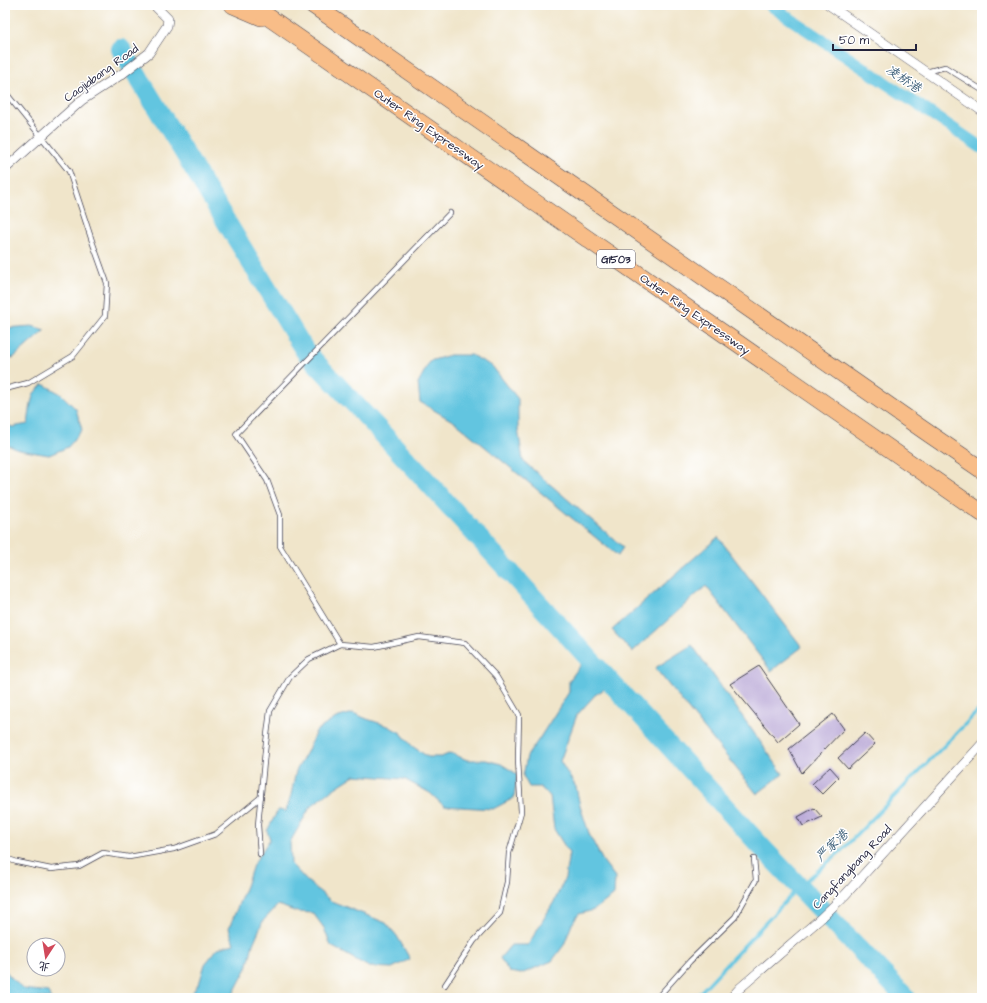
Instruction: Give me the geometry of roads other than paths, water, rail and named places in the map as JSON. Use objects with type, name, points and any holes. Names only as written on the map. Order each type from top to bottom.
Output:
[{"type":"highway","points":[[233,5],[278,24]]},
{"type":"highway","name":"Outer Ring Expressway","points":[[251,5],[982,513]]},
{"type":"highway","name":"G1503","points":[[313,5],[982,470]]},
{"type":"street","name":"Caojiabang Road","points":[[5,169],[82,100],[122,74],[149,53],[167,26],[168,19],[154,5]]},
{"type":"street","points":[[829,5],[982,111]]},
{"type":"street","name":"Cangfangbang Road","points":[[731,998],[740,988],[820,919],[845,895],[982,744]]},
{"type":"lane","points":[[977,5],[982,8]]},
{"type":"lane","points":[[926,72],[945,66],[982,90]]},
{"type":"lane","points":[[5,92],[69,171],[107,283],[105,316],[73,356],[28,383],[5,389]]},
{"type":"lane","points":[[340,644],[280,546],[280,515],[267,480],[236,434],[450,213]]},
{"type":"lane","points":[[260,854],[258,825],[270,711],[290,677],[309,659],[340,644],[374,647],[419,637],[464,643],[496,676],[519,715],[518,760],[521,812],[509,853],[506,882],[500,913],[474,941],[445,986]]},
{"type":"lane","points":[[5,858],[16,862],[51,869],[79,866],[103,853],[129,857],[174,849],[216,834],[261,797]]},
{"type":"lane","points":[[657,998],[690,961],[735,917],[756,880],[754,859]]},
{"type":"water","points":[[32,326],[45,330],[13,358],[5,356],[5,328]]},
{"type":"water","points":[[450,355],[471,355],[492,366],[518,399],[518,429],[523,461],[623,547],[618,556],[456,423],[420,402],[418,383],[430,361]]},
{"type":"water","points":[[43,384],[61,394],[76,409],[82,430],[68,447],[49,455],[19,450],[5,444],[5,424],[12,427],[28,424],[34,393]]},
{"type":"water","points":[[718,537],[802,647],[771,671],[706,586],[632,652],[612,630]]},
{"type":"water","points":[[692,645],[783,774],[757,794],[655,668]]},
{"type":"water","points":[[587,656],[612,684],[595,695],[577,715],[560,761],[576,787],[580,806],[590,836],[603,861],[615,877],[614,895],[594,910],[579,914],[572,924],[564,945],[552,961],[521,974],[509,972],[500,958],[511,945],[528,945],[555,900],[565,878],[569,853],[554,829],[550,796],[540,787],[529,787],[523,776],[527,756],[569,692],[569,681]]},
{"type":"water","points":[[353,713],[388,726],[401,733],[412,746],[428,757],[441,757],[451,753],[467,760],[486,760],[501,764],[517,774],[514,798],[493,809],[444,806],[430,793],[404,779],[355,775],[311,806],[290,842],[291,864],[307,881],[331,901],[386,923],[397,936],[410,959],[392,968],[369,967],[331,946],[324,928],[313,913],[297,912],[278,905],[263,921],[253,944],[247,968],[231,998],[189,998],[200,981],[205,964],[218,948],[234,944],[229,928],[253,865],[270,839],[267,831],[278,810],[286,811],[296,771],[307,752],[316,731],[336,718]]},
{"type":"water","points":[[5,970],[23,989],[48,992],[51,998],[5,998]]},
{"type":"waterway","name":"凌桥港","points":[[770,5],[982,148]]},
{"type":"waterway","points":[[121,49],[305,351],[423,477],[767,853],[906,998]]},
{"type":"waterway","name":"严家港","points":[[695,998],[799,887],[841,851],[982,707]]}]
